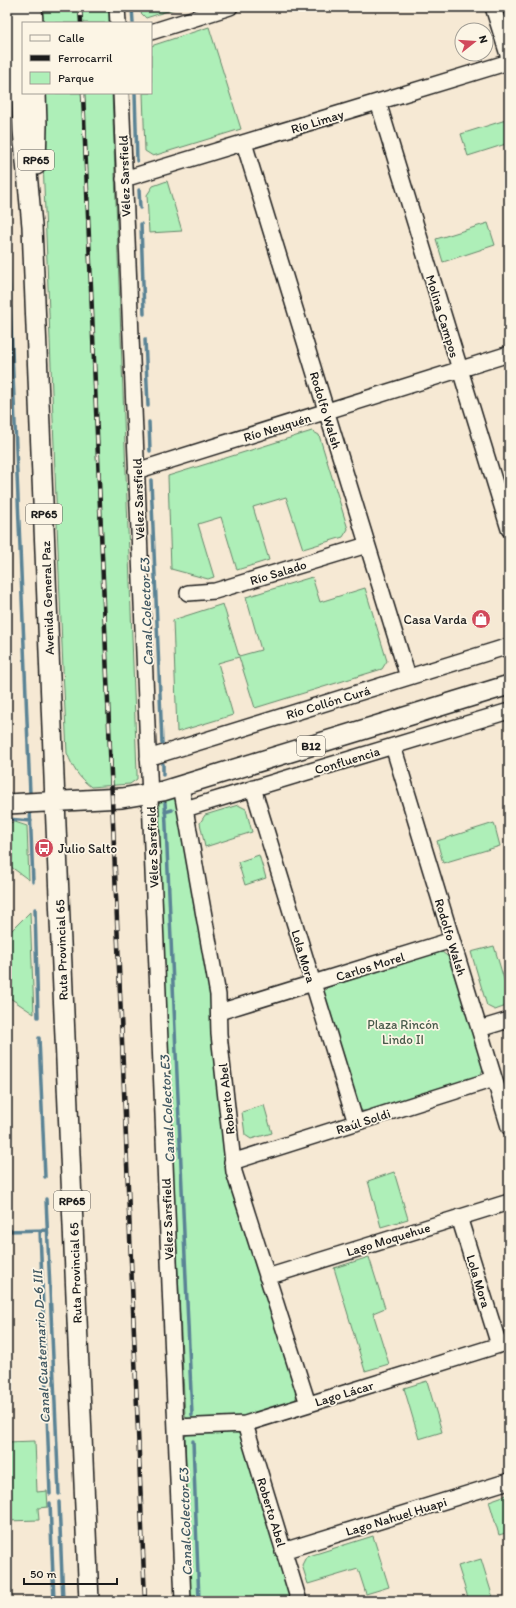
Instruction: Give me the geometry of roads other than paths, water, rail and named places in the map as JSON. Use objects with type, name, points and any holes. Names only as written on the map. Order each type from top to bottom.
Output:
[{"type":"main road","name":"Avenida General Paz","points":[[18,7],[24,146],[32,226],[55,802]]},
{"type":"main road","points":[[32,7],[33,22]]},
{"type":"main road","name":"Avenida General Paz","points":[[32,226],[37,137],[36,94]]},
{"type":"main road","name":"B12","points":[[55,802],[150,794],[181,786],[509,685]]},
{"type":"main road","points":[[7,804],[55,802]]},
{"type":"main road","name":"Ruta Provincial 65","points":[[55,802],[89,1601]]},
{"type":"street","points":[[117,7],[118,22]]},
{"type":"street","points":[[152,32],[230,7]]},
{"type":"street","points":[[494,7],[509,58]]},
{"type":"street","name":"Río Limay","points":[[124,180],[509,62]]},
{"type":"street","name":"Vélez Sarsfield","points":[[121,94],[183,1601]]},
{"type":"street","name":"Molina Campos","points":[[378,102],[509,529]]},
{"type":"street","name":"Rodolfo Walsh","points":[[244,143],[408,677]]},
{"type":"street","name":"Río Neuquén","points":[[136,471],[509,354]]},
{"type":"street","name":"Río Salado","points":[[188,594],[215,591],[367,545]]},
{"type":"street","name":"Río Collón Curá","points":[[148,758],[509,646]]},
{"type":"street","name":"Confluencia","points":[[185,809],[509,711]]},
{"type":"street","name":"Rodolfo Walsh","points":[[393,746],[509,1127]]},
{"type":"street","name":"Roberto Abel","points":[[181,786],[218,995],[219,1034],[232,1162],[236,1181],[308,1404]]},
{"type":"street","name":"Lola Mora","points":[[253,788],[356,1124]]},
{"type":"street","name":"Carlos Morel","points":[[219,1012],[452,940]]},
{"type":"street","points":[[479,1030],[509,1020]]},
{"type":"street","name":"Raúl Soldi","points":[[232,1162],[356,1124],[494,1079]]},
{"type":"street","name":"Lago Moquehue","points":[[267,1277],[509,1202]]},
{"type":"street","name":"Lola Mora","points":[[459,1217],[504,1344]]},
{"type":"street","name":"Lago Lácar","points":[[176,1427],[245,1424],[504,1344]]},
{"type":"street","name":"Roberto Abel","points":[[245,1424],[299,1601]]},
{"type":"street","name":"Lago Nahuel Huapi","points":[[283,1551],[509,1482]]},
{"type":"waterway","name":"Canal Colector E3","points":[[132,7],[133,22]]},
{"type":"waterway","name":"Canal Colector E3","points":[[135,94],[137,161]]},
{"type":"waterway","name":"Canal Colector E3","points":[[139,190],[140,208]]},
{"type":"waterway","name":"Canal Colector E3","points":[[141,224],[144,314]]},
{"type":"waterway","name":"Canal Cuaternario D-6 III","points":[[7,227],[30,794]]},
{"type":"waterway","name":"Canal Colector E3","points":[[145,339],[148,406]]},
{"type":"waterway","name":"Canal Colector E3","points":[[149,422],[150,451]]},
{"type":"waterway","name":"Canal Colector E3","points":[[151,480],[162,743]]},
{"type":"waterway","name":"Canal Colector E3","points":[[163,764],[163,775]]},
{"type":"waterway","name":"Canal Colector E3","points":[[165,803],[192,1415]]},
{"type":"waterway","name":"Canal Cuaternario D-6 III","points":[[30,809],[33,882]]},
{"type":"waterway","name":"Canal Colector E3","points":[[165,812],[172,810]]},
{"type":"waterway","points":[[7,819],[31,821]]},
{"type":"waterway","name":"Canal Cuaternario D-6 III","points":[[35,909],[38,1017]]},
{"type":"waterway","name":"Canal Cuaternario D-6 III","points":[[39,1038],[45,1177]]},
{"type":"waterway","name":"Canal Cuaternario D-6 III","points":[[46,1199],[59,1494]]},
{"type":"waterway","points":[[40,1230],[50,1494]]},
{"type":"waterway","points":[[7,1231],[47,1230]]},
{"type":"waterway","name":"Canal Colector E3","points":[[193,1441],[199,1601]]},
{"type":"waterway","name":"Canal Cuaternario D-6 III","points":[[59,1502],[63,1601]]},
{"type":"waterway","points":[[50,1503],[54,1601]]},
{"type":"railway","points":[[80,7],[81,22]]},
{"type":"railway","points":[[83,94],[145,1601]]},
{"type":"place","name":"Casa Varda","points":[[481,619]]},
{"type":"place","name":"Julio Salto","points":[[44,848]]},
{"type":"park label","name":"Plaza Rincón Lindo II","points":[[403,1032]]}]
